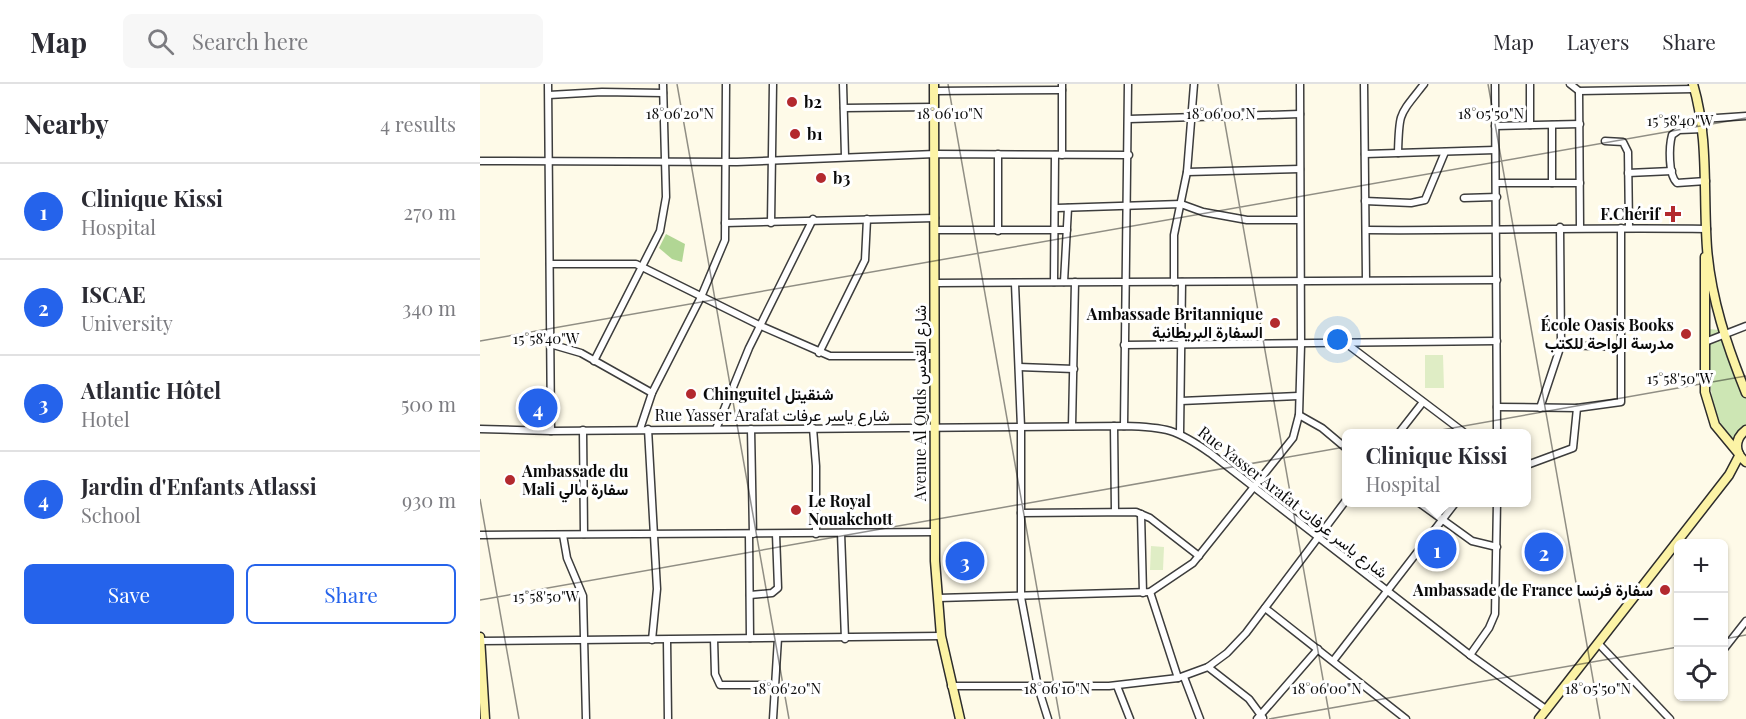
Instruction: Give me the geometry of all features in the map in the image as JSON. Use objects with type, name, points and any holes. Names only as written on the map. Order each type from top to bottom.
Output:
[{"type":"street","points":[[548,84],[551,431]]},
{"type":"street","points":[[594,361],[660,231],[666,197],[663,162],[663,84]]},
{"type":"street","points":[[640,429],[652,393],[701,297],[725,240],[726,84]]},
{"type":"street","points":[[771,223],[774,160],[773,84]]},
{"type":"street","points":[[843,84],[845,156]]},
{"type":"street","points":[[1124,426],[1128,84]]},
{"type":"street","points":[[1180,433],[1182,345],[1174,235],[1187,172],[1194,84]]},
{"type":"street","points":[[938,598],[1150,592],[1178,575],[1199,556],[1293,438],[1299,415],[1301,345],[1300,84]]},
{"type":"street","points":[[1364,84],[1366,280]]},
{"type":"street","points":[[1398,153],[1399,119],[1402,110],[1424,84]]},
{"type":"street","points":[[1495,84],[1497,429]]},
{"type":"street","points":[[1530,84],[1530,125]]},
{"type":"street","points":[[1570,84],[1580,91],[1694,86],[1702,119],[1706,181],[1704,376],[1707,404],[1721,435],[1742,459]]},
{"type":"street","points":[[935,87],[1062,87],[1054,282]]},
{"type":"street","name":"Avenue Al Quds شارع القدس","points":[[935,87],[934,532],[941,636],[960,719]]},
{"type":"street","points":[[549,95],[603,88],[663,93]]},
{"type":"street","points":[[1580,91],[1580,227]]},
{"type":"street","points":[[844,108],[934,107]]},
{"type":"street","points":[[1129,119],[1300,114]]},
{"type":"street","points":[[1702,119],[1746,116]]},
{"type":"street","points":[[1495,126],[1580,124]]},
{"type":"street","points":[[1552,125],[1552,183]]},
{"type":"street","points":[[1703,129],[1679,130],[1671,135],[1672,171],[1673,179],[1677,183],[1706,181]]},
{"type":"street","points":[[1605,141],[1623,142],[1628,152],[1629,228]]},
{"type":"street","points":[[1365,154],[1495,150]]},
{"type":"street","points":[[1365,201],[1411,203],[1425,200],[1444,152]]},
{"type":"street","points":[[480,161],[663,162],[935,154],[1128,154]]},
{"type":"street","points":[[998,154],[998,231]]},
{"type":"street","points":[[1187,172],[1300,168]]},
{"type":"street","points":[[1628,173],[1672,171]]},
{"type":"street","points":[[1497,183],[1580,183]]},
{"type":"street","points":[[1464,198],[1497,197]]},
{"type":"street","points":[[1057,208],[1128,208],[1182,204],[1203,212],[1247,220],[1300,220]]},
{"type":"street","points":[[1064,282],[1068,208]]},
{"type":"street","points":[[725,223],[771,223],[813,219],[935,218]]},
{"type":"street","points":[[716,429],[732,386],[813,219]]},
{"type":"street","points":[[819,352],[865,260],[867,219]]},
{"type":"street","points":[[1366,230],[1497,231],[1560,227],[1707,229]]},
{"type":"street","points":[[1540,408],[1561,345],[1560,227]]},
{"type":"street","points":[[1497,407],[1577,408],[1620,403],[1623,347],[1621,228]]},
{"type":"street","points":[[935,230],[1067,230]]},
{"type":"street","points":[[1707,248],[1724,334],[1746,393]]},
{"type":"street","points":[[550,264],[632,264],[761,326],[830,356],[935,356]]},
{"type":"street","points":[[936,283],[1497,280]]},
{"type":"street","points":[[1072,426],[1075,282]]},
{"type":"street","points":[[1015,284],[1021,427],[1021,597],[1038,687],[1048,719]]},
{"type":"street","points":[[1705,342],[1746,326]]},
{"type":"street","points":[[1124,345],[1301,345],[1497,340]]},
{"type":"street","points":[[550,344],[581,353],[652,393]]},
{"type":"street","points":[[1347,344],[1459,429]]},
{"type":"street","points":[[1561,345],[1623,347]]},
{"type":"street","points":[[1019,367],[1074,369]]},
{"type":"street","points":[[1182,401],[1298,396]]},
{"type":"street","points":[[1402,429],[1423,402]]},
{"type":"street","points":[[1531,464],[1573,448],[1577,408]]},
{"type":"street","points":[[1299,415],[1322,428],[1342,445]]},
{"type":"street","points":[[1114,426],[1115,511]]},
{"type":"street","name":"Rue Yasser Arafat شارع ياسر عرفات","points":[[480,429],[551,431],[1124,426],[1157,427],[1180,433],[1470,655],[1547,710]]},
{"type":"street","points":[[813,428],[816,466],[816,534]]},
{"type":"street","points":[[648,429],[657,590],[652,640]]},
{"type":"street","points":[[750,638],[751,429]]},
{"type":"street","points":[[583,430],[584,534]]},
{"type":"street","points":[[1742,459],[1737,441],[1746,430]]},
{"type":"street","points":[[1539,719],[1742,459]]},
{"type":"street","points":[[951,686],[1118,686],[1181,678],[1208,667],[1238,642],[1342,506]]},
{"type":"street","points":[[1424,507],[1472,541],[1497,547]]},
{"type":"street","points":[[1333,661],[1452,507]]},
{"type":"street","points":[[1470,655],[1494,619],[1497,507]]},
{"type":"street","points":[[1021,513],[1115,511],[1141,514],[1199,556]]},
{"type":"street","points":[[1141,514],[1143,593]]},
{"type":"street","points":[[480,535],[934,532]]},
{"type":"street","points":[[841,533],[844,639]]},
{"type":"street","points":[[750,595],[772,593],[778,588],[776,534]]},
{"type":"street","points":[[563,535],[567,558],[583,596],[586,719]]},
{"type":"street","points":[[1150,592],[1181,678],[1200,719]]},
{"type":"street","points":[[1265,608],[1406,719]]},
{"type":"street","points":[[1726,647],[1746,621]]},
{"type":"street","points":[[484,719],[480,640],[844,639],[941,636]]},
{"type":"street","points":[[773,719],[778,638]]},
{"type":"street","points":[[714,639],[715,674],[720,685],[775,686]]},
{"type":"street","points":[[667,640],[668,719]]},
{"type":"street","points":[[1598,643],[1670,719]]},
{"type":"street","points":[[1208,667],[1249,699],[1261,718],[1318,649]]},
{"type":"street","points":[[1118,686],[1130,719]]},
{"type":"green space","points":[[666,234],[685,244],[682,262],[672,259],[659,248]]},
{"type":"green space","points":[[1709,329],[1719,330],[1746,395],[1746,425],[1735,436],[1733,443],[1713,403]]},
{"type":"green space","points":[[1425,355],[1443,355],[1444,388],[1425,388]]},
{"type":"green space","points":[[1151,546],[1164,547],[1163,570],[1150,570]]},
{"type":"place","name":"b2","points":[[792,102]]},
{"type":"place","name":"b1","points":[[795,134]]},
{"type":"place","name":"b3","points":[[821,178]]},
{"type":"place","name":"F.Chérif","points":[[1673,214]]},
{"type":"place","name":"Ambassade Britannique السفارة البريطانية","points":[[1275,323]]},
{"type":"place","name":"École Oasis Books مدرسة الواحة للكتب","points":[[1686,334]]},
{"type":"place","name":"Chinguitel شنقيتل","points":[[691,394]]},
{"type":"place","name":"Jardin d'Enfants Atlassi","points":[[538,408]]},
{"type":"place","name":"Ambassade du Mali سفارة مالي","points":[[510,480]]},
{"type":"place","name":"Le Royal Nouakchott","points":[[796,510]]},
{"type":"place","name":"Clinique Kissi","points":[[1437,549]]},
{"type":"place","name":"ISCAE","points":[[1544,552]]},
{"type":"place","name":"Atlantic Hôtel","points":[[965,561]]},
{"type":"place","name":"Ambassade de France سفارة فرنسا","points":[[1665,590]]}]
